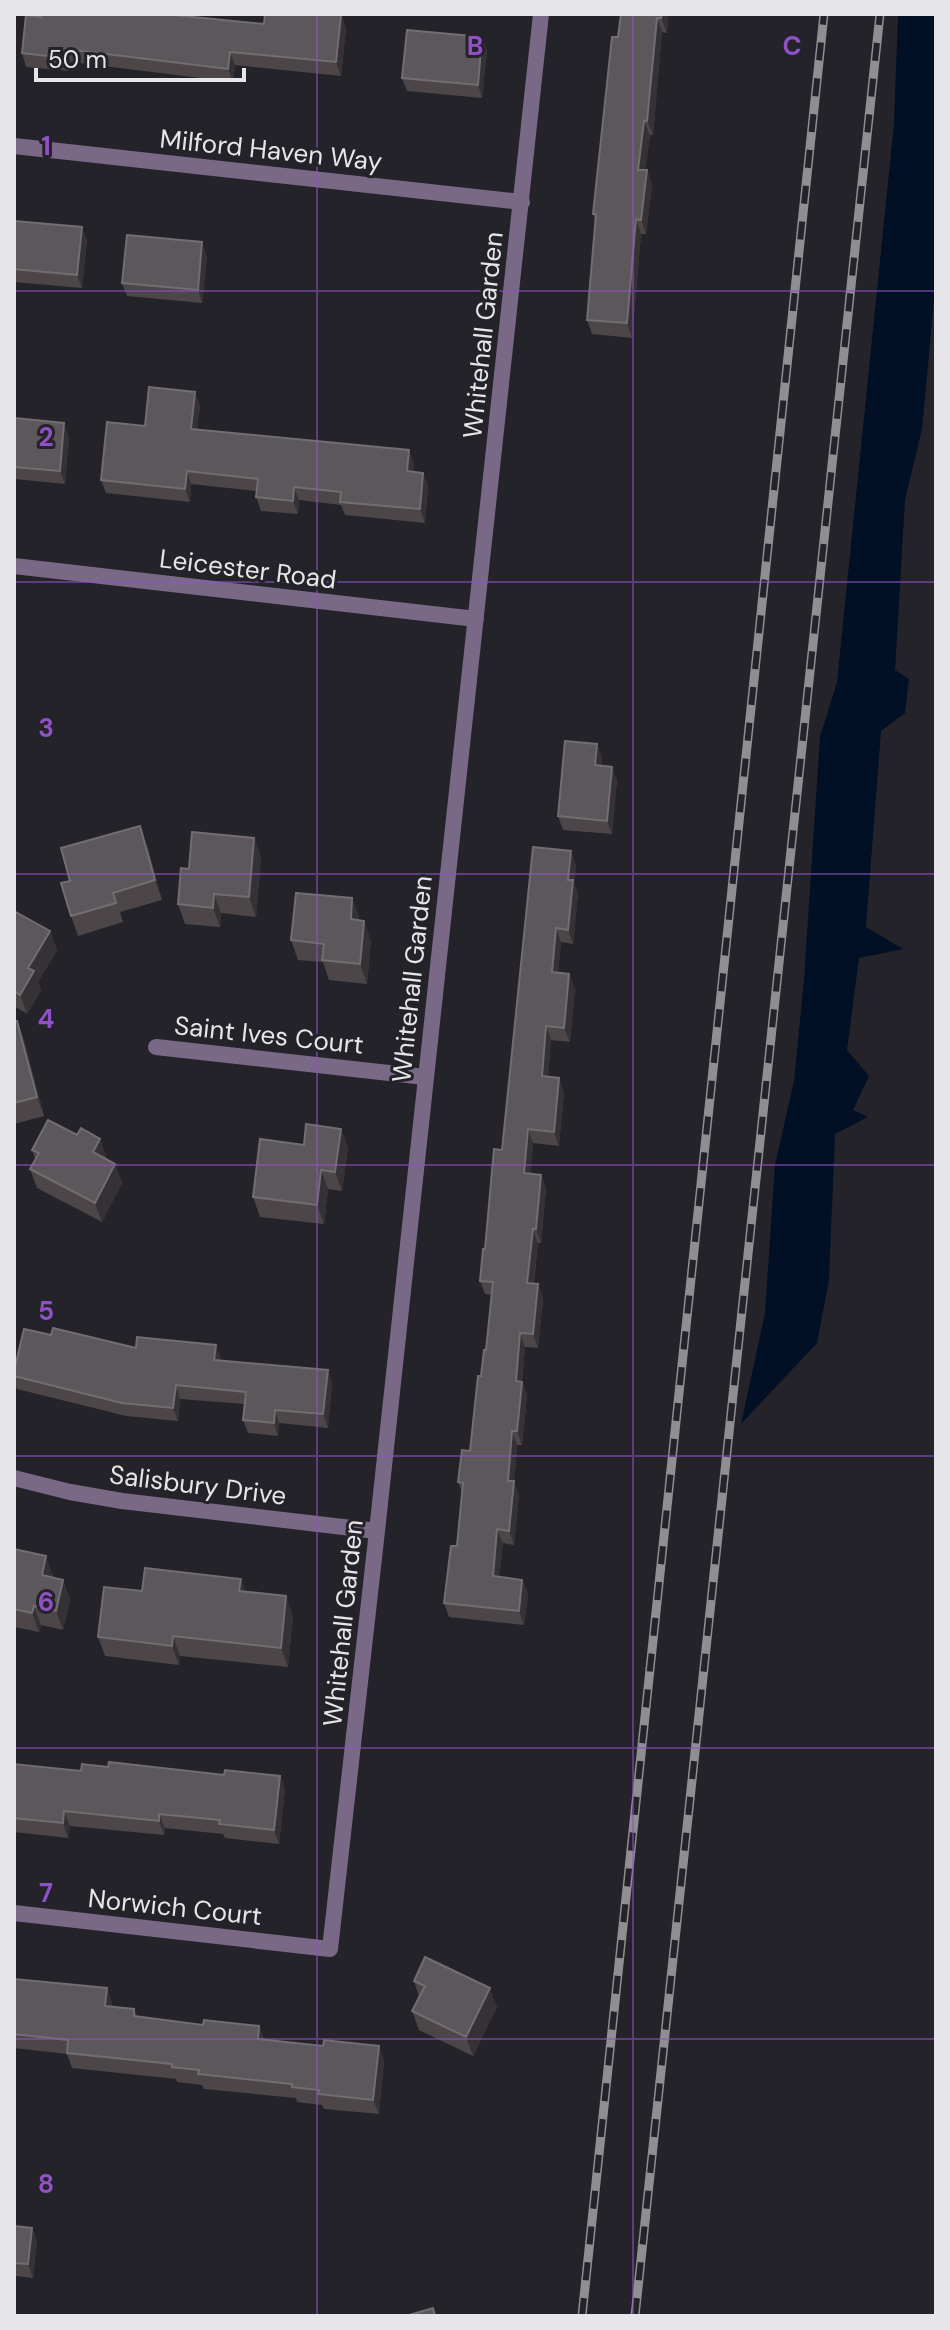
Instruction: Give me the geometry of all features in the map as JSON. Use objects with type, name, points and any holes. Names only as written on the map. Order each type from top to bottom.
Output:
[{"type":"street","name":"Whitehall Garden","points":[[330,1949],[541,14]]},
{"type":"street","name":"Milford Haven Way","points":[[14,146],[522,202]]},
{"type":"street","name":"Leicester Road","points":[[14,566],[476,619]]},
{"type":"street","name":"Saint Ives Court","points":[[156,1047],[425,1077]]},
{"type":"street","name":"Salisbury Drive","points":[[14,1478],[122,1501],[377,1531]]},
{"type":"street","name":"Norwich Court","points":[[14,1913],[330,1949]]},
{"type":"water","points":[[898,14],[936,14],[936,279],[922,429],[905,500],[895,670],[909,679],[905,713],[881,731],[866,927],[903,949],[859,958],[847,1050],[869,1076],[853,1110],[868,1117],[835,1134],[829,1280],[817,1343],[741,1424],[765,1313],[775,1165],[794,1081],[820,737],[837,682],[894,124]]},
{"type":"building","points":[[41,14],[163,14],[264,24],[265,14],[341,15],[336,62],[230,52],[228,69],[66,49],[65,58],[22,53],[26,15],[41,17]]},
{"type":"building","points":[[621,14],[662,14],[661,18],[657,18],[647,121],[644,121],[638,170],[647,170],[641,220],[636,219],[627,323],[587,320],[596,214],[593,214],[612,37],[618,37]]},
{"type":"building","points":[[407,30],[482,37],[478,85],[402,78]]},
{"type":"building","points":[[14,221],[82,227],[77,275],[14,269]]},
{"type":"building","points":[[127,235],[202,242],[198,290],[122,283]]},
{"type":"building","points":[[149,387],[195,392],[191,429],[409,450],[407,471],[423,473],[420,509],[340,502],[341,492],[294,487],[293,501],[256,497],[258,479],[187,471],[185,489],[101,480],[107,422],[145,426]]},
{"type":"building","points":[[14,418],[64,423],[60,471],[14,467]]},
{"type":"building","points":[[565,741],[597,744],[595,765],[612,767],[607,821],[558,816]]},
{"type":"building","points":[[140,826],[155,880],[113,893],[116,903],[71,916],[61,883],[70,881],[61,848]]},
{"type":"building","points":[[192,832],[254,838],[249,897],[214,894],[213,908],[178,904],[181,868],[189,869]]},
{"type":"building","points":[[533,847],[571,851],[568,880],[573,880],[568,930],[556,928],[552,972],[569,974],[564,1028],[546,1026],[542,1076],[559,1078],[554,1132],[528,1129],[524,1173],[541,1175],[527,1283],[538,1284],[533,1334],[520,1333],[516,1381],[522,1382],[517,1431],[512,1431],[508,1481],[514,1481],[509,1531],[497,1529],[493,1576],[522,1580],[519,1611],[444,1603],[451,1546],[457,1546],[463,1483],[458,1482],[462,1450],[470,1451],[478,1376],[481,1376],[486,1350],[493,1282],[480,1281],[494,1149],[502,1150]]},
{"type":"building","points":[[296,893],[352,898],[351,919],[364,921],[360,964],[322,960],[324,944],[291,940]]},
{"type":"building","points":[[14,911],[50,931],[28,968],[34,971],[20,995],[14,991]]},
{"type":"building","points":[[14,1021],[17,1021],[37,1097],[14,1103]]},
{"type":"building","points":[[48,1120],[77,1135],[81,1128],[100,1139],[93,1152],[115,1164],[95,1203],[30,1169],[39,1153],[32,1150]]},
{"type":"building","points":[[306,1124],[341,1129],[335,1172],[321,1170],[317,1205],[253,1197],[260,1139],[304,1145]]},
{"type":"building","points":[[53,1328],[136,1348],[137,1337],[216,1345],[214,1360],[328,1370],[323,1414],[275,1410],[274,1423],[243,1420],[246,1392],[176,1385],[173,1408],[122,1403],[14,1376],[24,1329],[51,1335]]},
{"type":"building","points":[[14,1549],[46,1556],[42,1575],[63,1580],[56,1611],[34,1606],[32,1613],[14,1609]]},
{"type":"building","points":[[145,1568],[241,1579],[239,1591],[286,1596],[281,1648],[173,1636],[172,1646],[98,1637],[104,1587],[142,1591]]},
{"type":"building","points":[[109,1762],[224,1775],[225,1770],[280,1776],[274,1830],[219,1824],[220,1820],[159,1814],[159,1821],[64,1811],[63,1823],[14,1818],[14,1764],[81,1771],[82,1764],[108,1767]]},
{"type":"building","points":[[425,1957],[490,1988],[466,2037],[412,2011],[425,1986],[414,1981]]},
{"type":"building","points":[[14,1979],[107,1988],[105,2006],[134,2009],[134,2016],[203,2025],[204,2020],[259,2026],[258,2039],[323,2046],[324,2040],[379,2046],[373,2100],[318,2094],[319,2090],[292,2087],[292,2084],[198,2074],[199,2070],[172,2067],[172,2064],[67,2053],[68,2040],[14,2034]]},
{"type":"building","points":[[14,2226],[32,2228],[28,2264],[14,2263]]},
{"type":"building","points":[[433,2308],[435,2316],[406,2316]]},
{"type":"railway","points":[[582,2316],[824,14]]},
{"type":"railway","points":[[635,2316],[880,14]]}]
